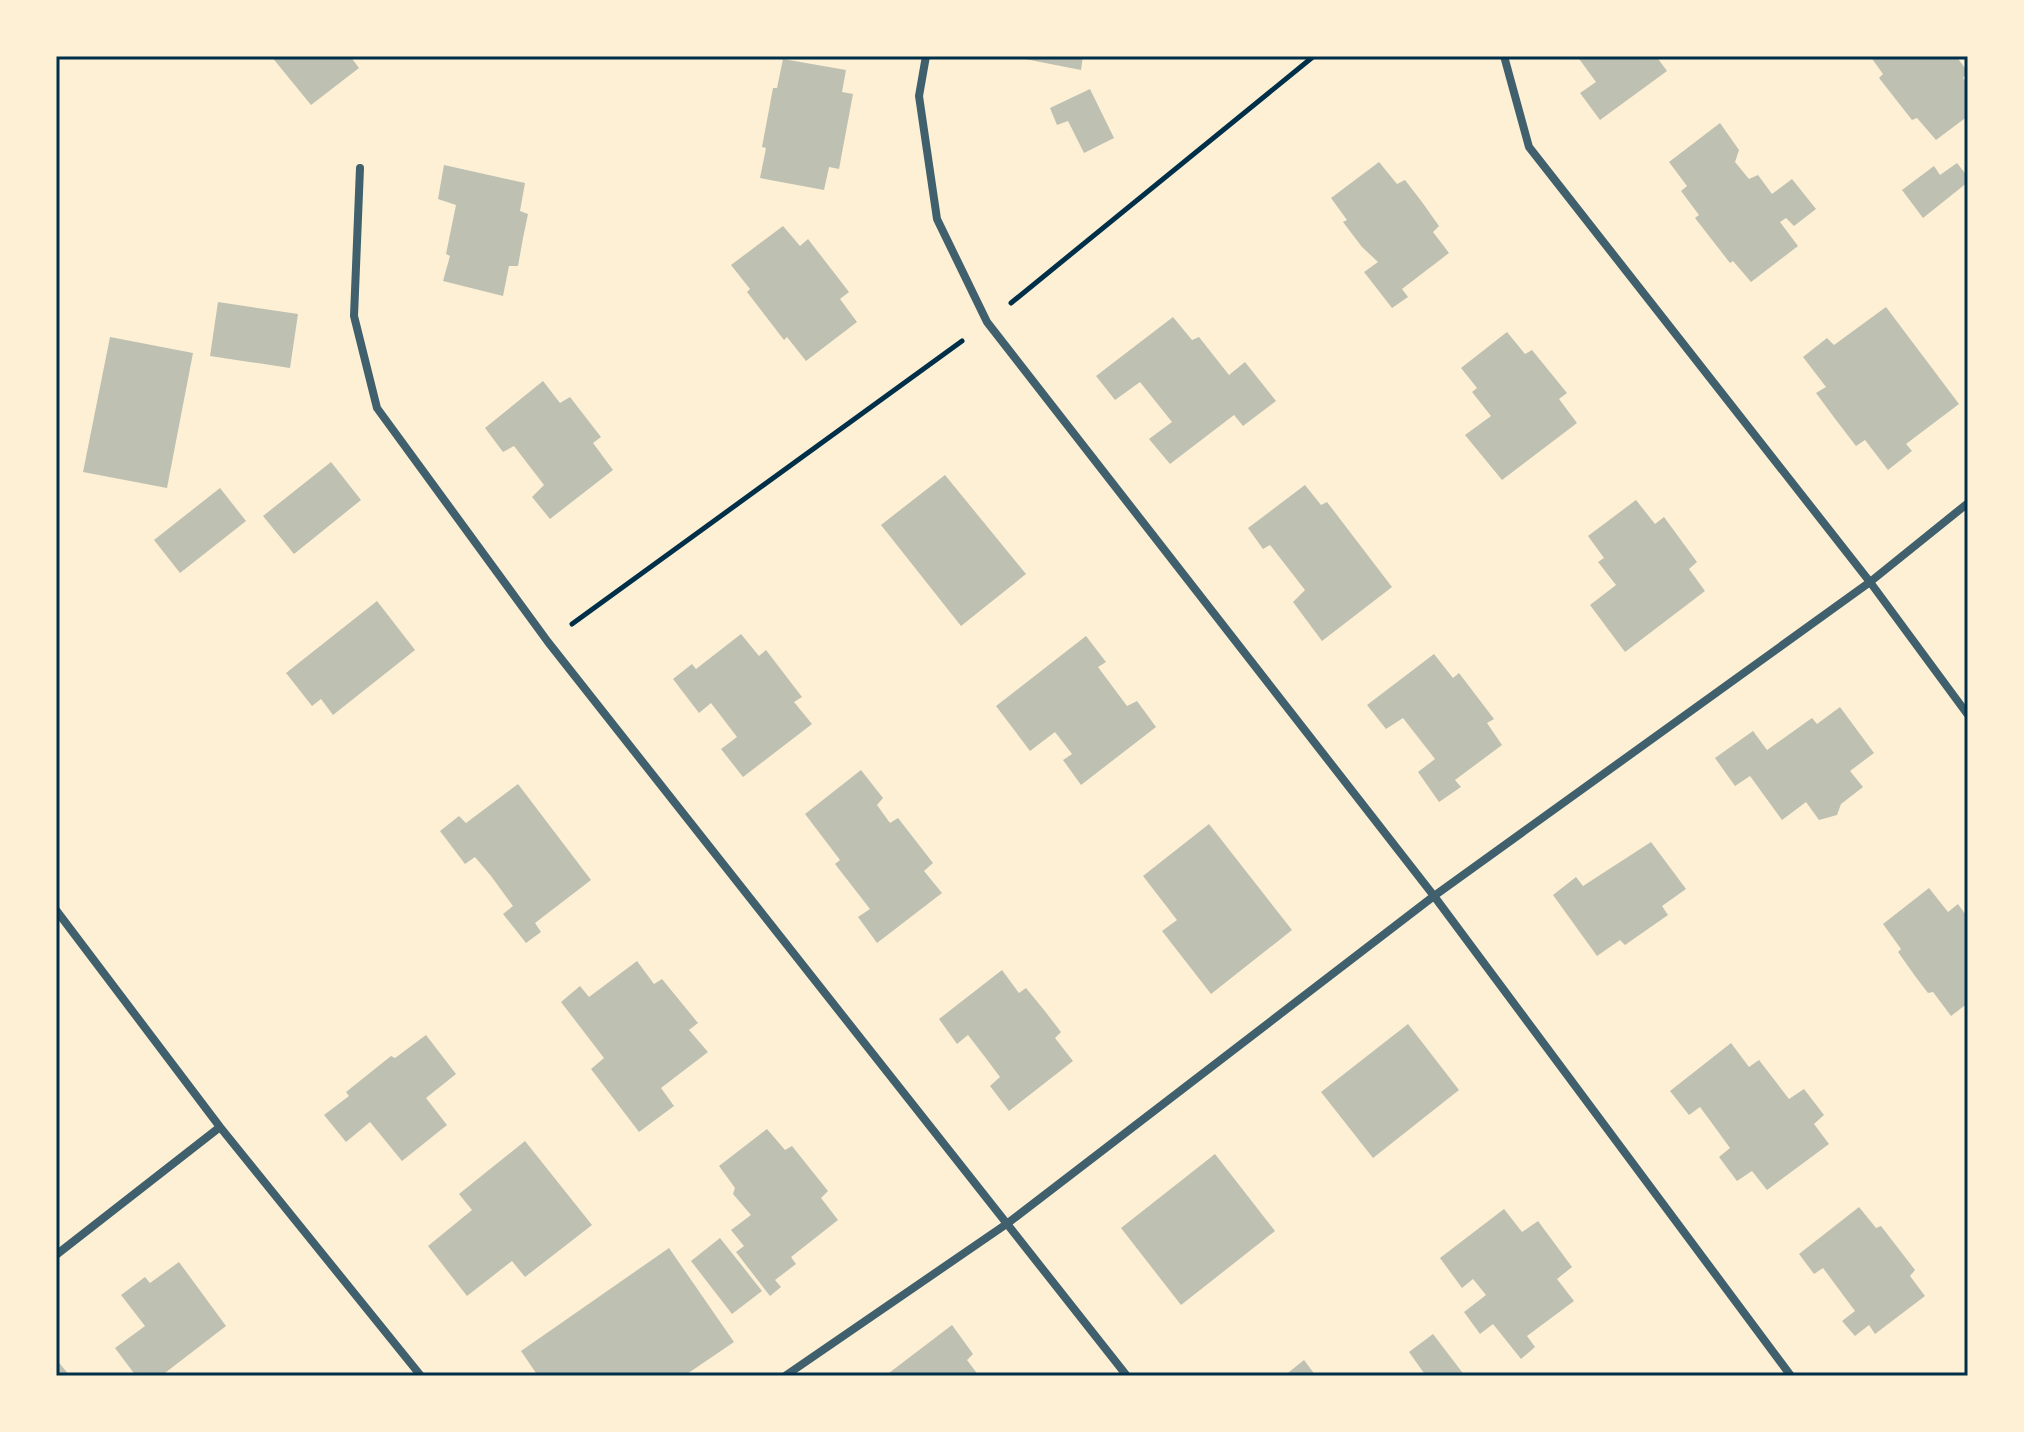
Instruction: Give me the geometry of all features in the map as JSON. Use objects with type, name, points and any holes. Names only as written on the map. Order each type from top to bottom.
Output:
[{"type":"street","points":[[926,56],[919,96],[937,219],[987,322],[1434,896],[1791,1376]]},
{"type":"street","points":[[1504,56],[1529,147],[1870,582],[1968,715]]},
{"type":"street","points":[[360,168],[354,316],[377,408],[548,642],[1127,1376]]},
{"type":"street","points":[[785,1376],[1008,1223],[1434,896],[1870,582],[1968,503]]},
{"type":"street","points":[[56,910],[220,1127],[421,1376]]},
{"type":"street","points":[[56,1255],[220,1127]]},
{"type":"path","points":[[548,642],[987,322],[1314,56]]},
{"type":"building","points":[[271,56],[350,56],[359,68],[311,105]]},
{"type":"building","points":[[1009,56],[1083,56],[1081,70]]},
{"type":"building","points":[[1577,56],[1656,56],[1667,71],[1600,120],[1580,93],[1596,82]]},
{"type":"building","points":[[1870,56],[1956,56],[1968,72],[1963,78],[1968,85],[1968,116],[1936,140],[1917,118],[1912,120],[1879,78],[1883,74]]},
{"type":"building","points":[[783,59],[846,70],[842,92],[853,94],[839,169],[829,167],[824,190],[760,178],[766,148],[762,147],[773,88],[777,88]]},
{"type":"building","points":[[1090,89],[1114,138],[1084,153],[1068,121],[1057,125],[1050,108]]},
{"type":"building","points":[[1720,123],[1739,150],[1735,162],[1749,179],[1758,175],[1772,194],[1792,179],[1816,209],[1794,226],[1786,218],[1780,222],[1798,246],[1751,282],[1733,261],[1730,263],[1695,218],[1699,215],[1681,191],[1687,186],[1669,162]]},
{"type":"building","points":[[1379,162],[1397,184],[1405,180],[1422,202],[1439,226],[1433,232],[1449,253],[1402,289],[1408,297],[1392,308],[1364,272],[1378,262],[1343,222],[1347,220],[1331,198]]},
{"type":"building","points":[[1957,163],[1968,177],[1968,182],[1923,218],[1902,190],[1934,166],[1940,175]]},
{"type":"building","points":[[444,165],[525,183],[520,211],[528,214],[518,266],[509,266],[503,296],[443,281],[450,256],[446,254],[456,205],[438,199]]},
{"type":"building","points":[[783,226],[800,246],[808,239],[849,292],[840,299],[857,322],[806,361],[787,337],[784,340],[747,292],[750,289],[731,265]]},
{"type":"building","points":[[218,302],[298,314],[290,368],[210,356]]},
{"type":"building","points":[[1886,307],[1959,404],[1906,444],[1912,451],[1888,470],[1865,440],[1856,446],[1836,420],[1816,393],[1826,387],[1803,357],[1827,338],[1834,345]]},
{"type":"building","points":[[1173,317],[1192,340],[1199,337],[1229,375],[1245,362],[1276,401],[1243,426],[1234,415],[1170,464],[1149,439],[1172,422],[1140,382],[1115,400],[1096,376]]},
{"type":"building","points":[[1507,332],[1525,354],[1532,350],[1567,393],[1559,399],[1577,423],[1502,480],[1465,435],[1491,416],[1472,392],[1477,388],[1461,368]]},
{"type":"building","points":[[110,337],[193,353],[167,488],[83,472]]},
{"type":"building","points":[[543,381],[560,403],[570,397],[601,437],[593,443],[613,470],[550,519],[532,497],[544,485],[514,446],[503,452],[485,428]]},
{"type":"building","points":[[331,462],[361,500],[294,554],[263,516]]},
{"type":"building","points":[[945,475],[1026,574],[961,626],[881,525]]},
{"type":"building","points":[[1305,485],[1321,505],[1327,502],[1392,587],[1322,641],[1293,602],[1305,590],[1270,545],[1263,549],[1248,528]]},
{"type":"building","points":[[220,488],[246,521],[180,573],[154,540]]},
{"type":"building","points":[[1636,500],[1655,524],[1664,517],[1697,562],[1689,569],[1705,591],[1625,652],[1590,605],[1616,585],[1598,562],[1604,558],[1588,536]]},
{"type":"building","points":[[377,601],[415,650],[333,715],[321,699],[312,706],[286,673]]},
{"type":"building","points":[[741,634],[759,656],[766,650],[802,697],[794,702],[812,724],[743,777],[721,749],[737,737],[711,703],[699,713],[673,679],[692,664],[696,669]]},
{"type":"building","points":[[1086,636],[1106,662],[1098,667],[1127,706],[1137,701],[1156,727],[1081,785],[1063,760],[1072,754],[1055,732],[1030,751],[996,706]]},
{"type":"building","points":[[1434,654],[1453,678],[1459,673],[1494,719],[1487,723],[1502,745],[1455,780],[1461,787],[1439,802],[1418,772],[1435,759],[1403,718],[1386,729],[1367,705]]},
{"type":"building","points":[[1840,707],[1874,753],[1850,771],[1863,787],[1841,804],[1837,815],[1819,820],[1806,802],[1782,820],[1750,776],[1735,786],[1715,758],[1753,731],[1767,750],[1812,718],[1817,724]]},
{"type":"building","points":[[861,770],[883,798],[877,805],[890,823],[898,818],[933,863],[924,871],[942,893],[877,943],[858,917],[870,909],[835,864],[840,860],[805,814]]},
{"type":"building","points":[[518,784],[591,880],[535,923],[541,932],[526,943],[503,914],[513,906],[491,876],[475,857],[465,864],[440,831],[459,816],[466,823]]},
{"type":"building","points":[[1209,824],[1292,930],[1211,994],[1162,931],[1177,920],[1143,876]]},
{"type":"building","points":[[1651,842],[1686,889],[1662,906],[1668,915],[1625,945],[1620,940],[1597,956],[1553,895],[1576,877],[1583,886]]},
{"type":"building","points":[[1929,888],[1948,912],[1958,904],[1968,918],[1968,1003],[1951,1016],[1933,992],[1928,993],[1915,976],[1883,924]]},
{"type":"building","points":[[637,961],[654,984],[662,979],[698,1023],[689,1030],[708,1052],[661,1088],[674,1106],[639,1132],[591,1069],[604,1058],[561,1002],[580,986],[589,997]]},
{"type":"building","points":[[1002,970],[1019,993],[1026,988],[1044,1010],[1061,1032],[1055,1038],[1073,1061],[1009,1111],[990,1086],[1000,1077],[985,1057],[968,1035],[957,1044],[939,1019]]},
{"type":"building","points":[[1408,1024],[1459,1090],[1373,1158],[1321,1092]]},
{"type":"building","points":[[426,1035],[456,1074],[426,1098],[447,1125],[402,1161],[370,1122],[346,1142],[324,1115],[349,1096],[346,1092],[391,1056],[395,1058]]},
{"type":"building","points":[[1731,1043],[1749,1067],[1759,1060],[1789,1099],[1804,1089],[1824,1115],[1814,1124],[1829,1144],[1767,1190],[1752,1171],[1737,1181],[1719,1157],[1730,1148],[1700,1107],[1689,1115],[1670,1091]]},
{"type":"building","points":[[767,1129],[785,1150],[792,1146],[828,1191],[821,1198],[838,1220],[791,1257],[796,1264],[775,1280],[781,1287],[770,1296],[736,1252],[744,1246],[731,1230],[751,1215],[733,1194],[735,1188],[719,1166]]},
{"type":"building","points":[[525,1141],[592,1225],[525,1277],[512,1261],[467,1296],[428,1246],[472,1210],[459,1194]]},
{"type":"building","points":[[1215,1154],[1275,1231],[1181,1305],[1121,1228]]},
{"type":"building","points":[[1859,1207],[1876,1228],[1881,1226],[1915,1270],[1910,1276],[1925,1296],[1875,1334],[1869,1325],[1855,1336],[1842,1321],[1855,1311],[1823,1268],[1814,1274],[1799,1254]]},
{"type":"building","points":[[1504,1209],[1522,1232],[1538,1221],[1572,1267],[1557,1279],[1574,1301],[1527,1336],[1535,1347],[1521,1359],[1493,1324],[1480,1334],[1464,1312],[1486,1295],[1473,1279],[1462,1288],[1440,1258]]},
{"type":"building","points":[[720,1238],[762,1291],[732,1314],[691,1261]]},
{"type":"building","points":[[669,1248],[734,1342],[684,1376],[538,1376],[521,1351]]},
{"type":"building","points":[[179,1262],[226,1326],[161,1376],[136,1376],[115,1348],[145,1326],[121,1295],[145,1277],[150,1283]]},
{"type":"building","points":[[952,1325],[973,1354],[967,1360],[979,1376],[885,1376]]},
{"type":"building","points":[[1433,1334],[1465,1376],[1426,1376],[1409,1352]]},
{"type":"building","points":[[56,1359],[70,1376],[56,1376]]},
{"type":"building","points":[[1304,1360],[1316,1376],[1284,1376]]}]
